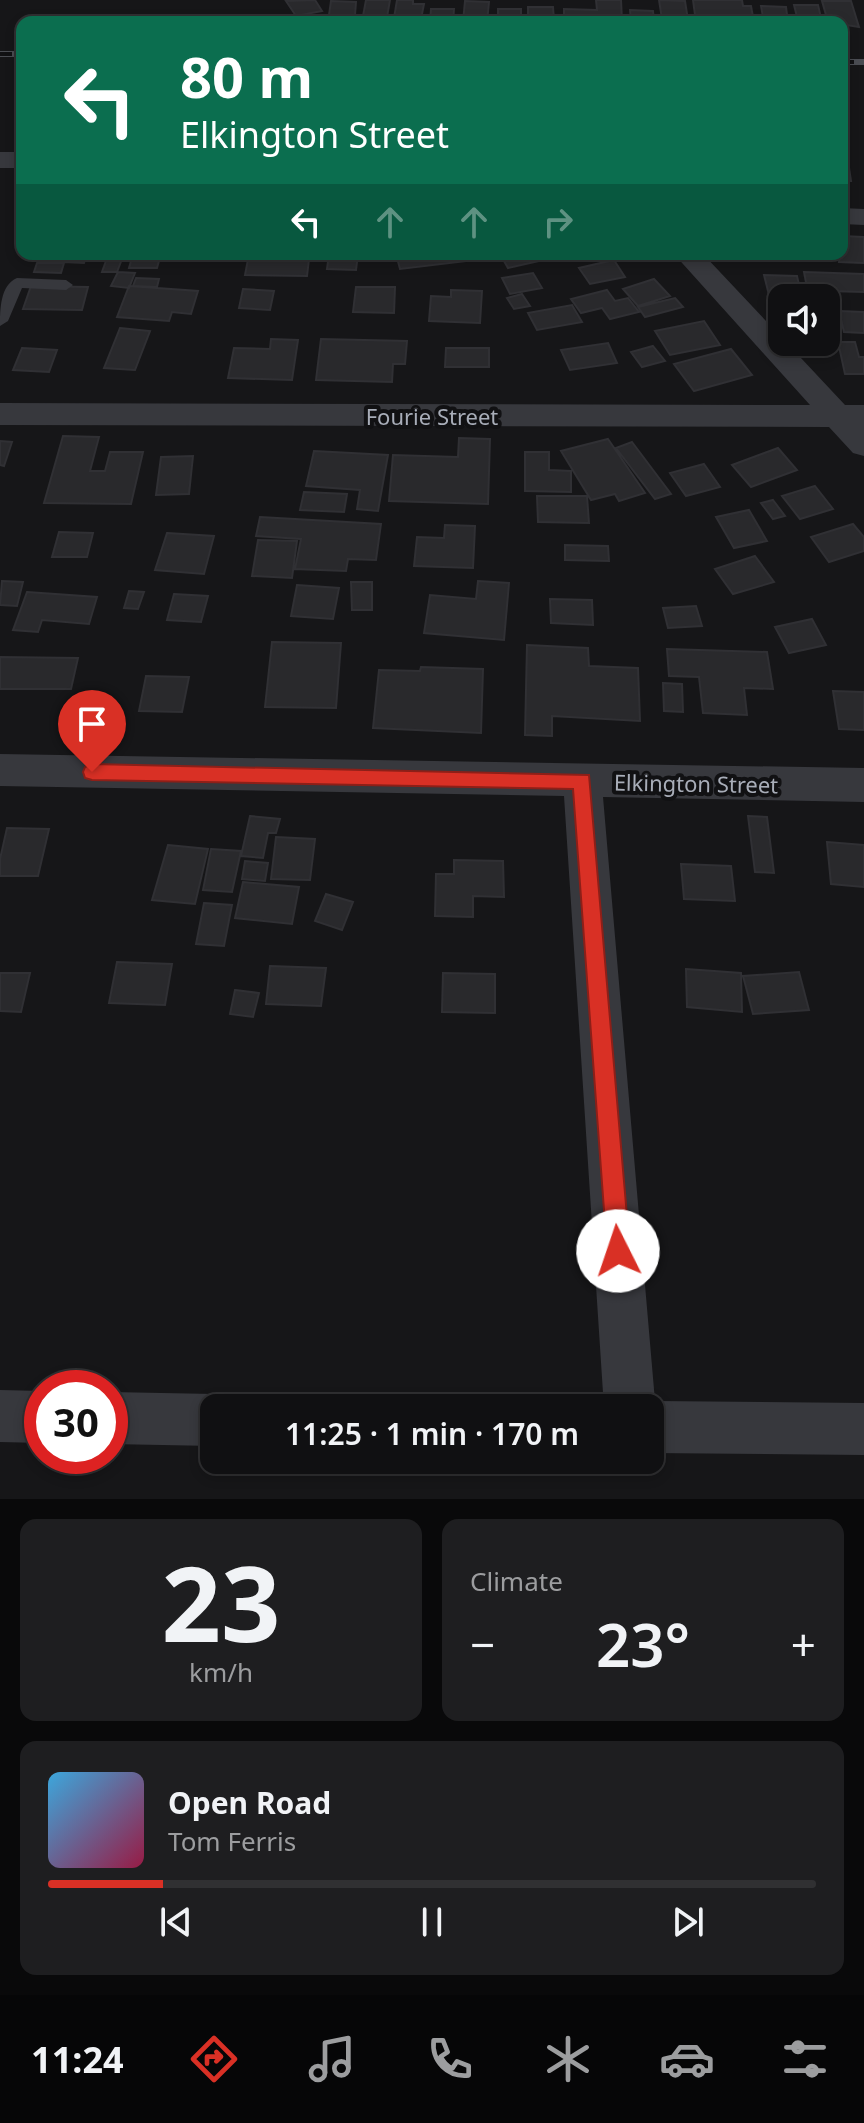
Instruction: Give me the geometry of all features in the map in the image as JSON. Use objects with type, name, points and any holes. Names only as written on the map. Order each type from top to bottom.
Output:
[{"type":"street","points":[[694,260],[851,416],[864,445]]},
{"type":"street","name":"Fourie Street","points":[[0,414],[851,416]]},
{"type":"street","name":"Elkington Street","points":[[0,770],[864,785]]},
{"type":"street","points":[[582,781],[629,1394]]},
{"type":"street","points":[[0,1416],[24,1417]]},
{"type":"street","points":[[128,1418],[200,1420]]},
{"type":"street","points":[[664,1427],[864,1429]]},
{"type":"lane","points":[[0,321],[17,283],[66,285]]},
{"type":"building","points":[[315,0],[322,11],[296,16],[286,1]]},
{"type":"building","points":[[366,0],[390,0],[387,16],[363,16]]},
{"type":"building","points":[[397,0],[424,4],[422,16],[394,16]]},
{"type":"building","points":[[596,0],[621,0],[622,16],[564,16],[564,9],[597,10]]},
{"type":"building","points":[[659,0],[685,1],[687,16],[662,16]]},
{"type":"building","points":[[693,0],[742,0],[743,6],[751,6],[753,16],[695,16]]},
{"type":"building","points":[[331,1],[356,2],[355,15],[329,15]]},
{"type":"building","points":[[465,1],[489,2],[488,16],[464,16]]},
{"type":"building","points":[[822,1],[851,1],[859,27],[848,25],[848,16],[826,16]]},
{"type":"building","points":[[794,5],[818,5],[821,16],[797,16]]},
{"type":"building","points":[[761,6],[786,7],[787,16],[763,16]]},
{"type":"building","points":[[528,7],[553,7],[554,16],[528,16]]},
{"type":"building","points":[[431,9],[454,9],[453,16],[430,16]]},
{"type":"building","points":[[498,9],[521,9],[521,16],[498,16]]},
{"type":"building","points":[[630,10],[653,11],[653,16],[631,16]]},
{"type":"building","points":[[848,236],[864,237],[864,263],[839,262],[848,260]]},
{"type":"building","points":[[65,260],[85,260],[84,263]]},
{"type":"building","points":[[106,260],[122,260],[117,272],[102,272]]},
{"type":"building","points":[[131,260],[159,260],[157,268],[129,268]]},
{"type":"building","points":[[248,260],[309,260],[307,276],[245,275]]},
{"type":"building","points":[[328,260],[357,260],[356,270],[327,269]]},
{"type":"building","points":[[398,260],[467,261],[400,269]]},
{"type":"building","points":[[503,260],[539,261],[508,268]]},
{"type":"building","points":[[614,260],[625,277],[590,284],[579,268]]},
{"type":"building","points":[[37,263],[64,263],[61,273],[34,272]]},
{"type":"building","points":[[118,272],[135,273],[129,288],[111,286]]},
{"type":"building","points":[[804,272],[864,274],[864,292],[840,291],[840,284],[806,284]]},
{"type":"building","points":[[533,273],[542,288],[510,294],[502,278]]},
{"type":"building","points":[[764,275],[797,276],[799,284],[768,284],[768,291]]},
{"type":"building","points":[[136,278],[159,279],[157,287],[133,286]]},
{"type":"building","points":[[654,279],[670,296],[638,306],[623,289]]},
{"type":"building","points":[[31,286],[88,287],[82,310],[23,309]]},
{"type":"building","points":[[129,286],[198,291],[191,314],[172,312],[169,321],[117,317]]},
{"type":"building","points":[[356,287],[395,287],[394,313],[353,312]]},
{"type":"building","points":[[243,289],[274,291],[270,310],[239,308]]},
{"type":"building","points":[[451,290],[482,291],[480,323],[429,321],[431,296],[451,297]]},
{"type":"building","points":[[607,290],[615,301],[628,298],[639,312],[610,319],[602,308],[581,313],[571,299]]},
{"type":"building","points":[[522,294],[530,306],[514,309],[507,298]]},
{"type":"building","points":[[675,298],[683,307],[645,317],[638,307]]},
{"type":"building","points":[[572,305],[582,322],[537,330],[528,313]]},
{"type":"building","points":[[840,311],[864,312],[864,333],[844,332]]},
{"type":"building","points":[[704,321],[720,345],[670,355],[655,331]]},
{"type":"building","points":[[120,328],[150,331],[135,370],[104,368]]},
{"type":"building","points":[[271,339],[298,340],[292,380],[228,378],[234,348],[270,349]]},
{"type":"building","points":[[321,339],[407,341],[405,364],[393,364],[392,382],[316,380]]},
{"type":"building","points":[[840,342],[855,342],[859,357],[864,357],[864,374],[845,374]]},
{"type":"building","points":[[608,343],[617,363],[570,370],[561,350]]},
{"type":"building","points":[[653,346],[665,361],[642,367],[631,352]]},
{"type":"building","points":[[22,348],[57,350],[49,372],[13,370]]},
{"type":"building","points":[[446,348],[489,348],[489,367],[445,367]]},
{"type":"building","points":[[731,349],[752,375],[694,391],[674,364]]},
{"type":"building","points":[[63,436],[99,437],[90,471],[105,471],[110,452],[143,452],[131,504],[44,503]]},
{"type":"building","points":[[459,438],[490,439],[488,504],[389,501],[393,455],[458,457]]},
{"type":"building","points":[[608,439],[645,493],[619,501],[615,494],[591,500],[561,451]]},
{"type":"building","points":[[0,441],[12,442],[4,466],[0,465]]},
{"type":"building","points":[[632,442],[671,494],[655,499],[616,448]]},
{"type":"building","points":[[778,448],[797,470],[751,487],[732,465]]},
{"type":"building","points":[[314,451],[388,455],[378,511],[357,509],[360,490],[306,486]]},
{"type":"building","points":[[525,452],[549,452],[549,470],[571,471],[571,492],[525,491]]},
{"type":"building","points":[[193,456],[189,494],[156,495],[161,457]]},
{"type":"building","points":[[704,464],[720,487],[686,496],[670,473]]},
{"type":"building","points":[[815,486],[833,509],[800,519],[782,496]]},
{"type":"building","points":[[304,492],[347,494],[344,512],[300,510]]},
{"type":"building","points":[[537,496],[587,496],[589,523],[538,522]]},
{"type":"building","points":[[773,500],[785,516],[773,519],[761,503]]},
{"type":"building","points":[[749,510],[767,541],[734,548],[716,517]]},
{"type":"building","points":[[260,517],[381,524],[376,560],[348,559],[346,571],[295,569],[301,539],[256,536]]},
{"type":"building","points":[[853,524],[864,537],[864,551],[829,562],[811,537]]},
{"type":"building","points":[[445,525],[475,526],[473,568],[414,566],[417,537],[444,538]]},
{"type":"building","points":[[59,532],[93,533],[87,557],[52,557]]},
{"type":"building","points":[[167,533],[214,536],[204,574],[155,570]]},
{"type":"building","points":[[258,540],[297,541],[292,578],[252,576]]},
{"type":"building","points":[[565,545],[608,546],[609,561],[565,560]]},
{"type":"building","points":[[755,556],[774,582],[733,594],[715,569]]},
{"type":"building","points":[[2,581],[23,582],[17,606],[0,605]]},
{"type":"building","points":[[478,581],[509,583],[504,640],[424,633],[430,595],[476,599]]},
{"type":"building","points":[[351,582],[372,582],[372,610],[352,610]]},
{"type":"building","points":[[297,585],[339,588],[333,619],[291,616]]},
{"type":"building","points":[[129,591],[144,592],[138,609],[124,608]]},
{"type":"building","points":[[27,592],[97,597],[89,624],[42,620],[38,632],[13,630]]},
{"type":"building","points":[[174,594],[208,596],[201,622],[167,620]]},
{"type":"building","points":[[550,599],[592,600],[593,625],[551,623]]},
{"type":"building","points":[[696,606],[702,626],[668,628],[663,608]]},
{"type":"building","points":[[812,619],[826,645],[789,653],[775,627]]},
{"type":"building","points":[[272,642],[341,643],[336,708],[265,707]]},
{"type":"building","points":[[527,645],[588,648],[589,666],[638,668],[640,721],[552,716],[552,736],[525,735]]},
{"type":"building","points":[[667,649],[767,652],[773,689],[744,688],[747,715],[703,713],[699,677],[669,676]]},
{"type":"building","points":[[0,657],[78,658],[71,689],[0,689]]},
{"type":"building","points":[[421,667],[483,669],[481,733],[373,728],[379,670],[420,671]]},
{"type":"building","points":[[146,676],[189,677],[182,712],[139,711]]},
{"type":"building","points":[[663,683],[682,684],[683,712],[664,711]]},
{"type":"building","points":[[833,691],[864,692],[864,730],[839,729]]},
{"type":"building","points":[[250,816],[280,819],[276,833],[268,833],[263,858],[241,856]]},
{"type":"building","points":[[748,816],[767,817],[774,873],[755,872]]},
{"type":"building","points":[[7,828],[49,829],[38,876],[0,876],[0,859]]},
{"type":"building","points":[[276,837],[315,839],[310,880],[271,879]]},
{"type":"building","points":[[827,842],[864,845],[864,887],[831,884]]},
{"type":"building","points":[[168,845],[208,849],[195,904],[152,900]]},
{"type":"building","points":[[211,849],[241,851],[232,892],[203,890]]},
{"type":"building","points":[[454,860],[503,861],[504,897],[473,896],[473,917],[435,916],[436,874],[454,874]]},
{"type":"building","points":[[245,861],[268,863],[265,881],[242,879]]},
{"type":"building","points":[[681,864],[731,866],[735,901],[684,899]]},
{"type":"building","points":[[243,882],[299,887],[292,924],[235,918]]},
{"type":"building","points":[[326,894],[353,902],[342,930],[315,921]]},
{"type":"building","points":[[204,903],[232,905],[224,946],[196,944]]},
{"type":"building","points":[[117,962],[172,964],[165,1005],[109,1003]]},
{"type":"building","points":[[270,966],[326,968],[321,1006],[266,1004]]},
{"type":"building","points":[[686,969],[741,973],[742,1012],[687,1007]]},
{"type":"building","points":[[799,972],[809,1010],[753,1014],[743,976]]},
{"type":"building","points":[[0,973],[30,973],[21,1012],[0,1011]]},
{"type":"building","points":[[443,973],[495,974],[495,1013],[442,1012]]},
{"type":"building","points":[[235,990],[259,993],[253,1017],[230,1014]]},
{"type":"railway","points":[[0,54],[16,54]]},
{"type":"railway","points":[[848,62],[864,62]]},
{"type":"route","points":[[92,772],[582,781],[618,1251]]}]
